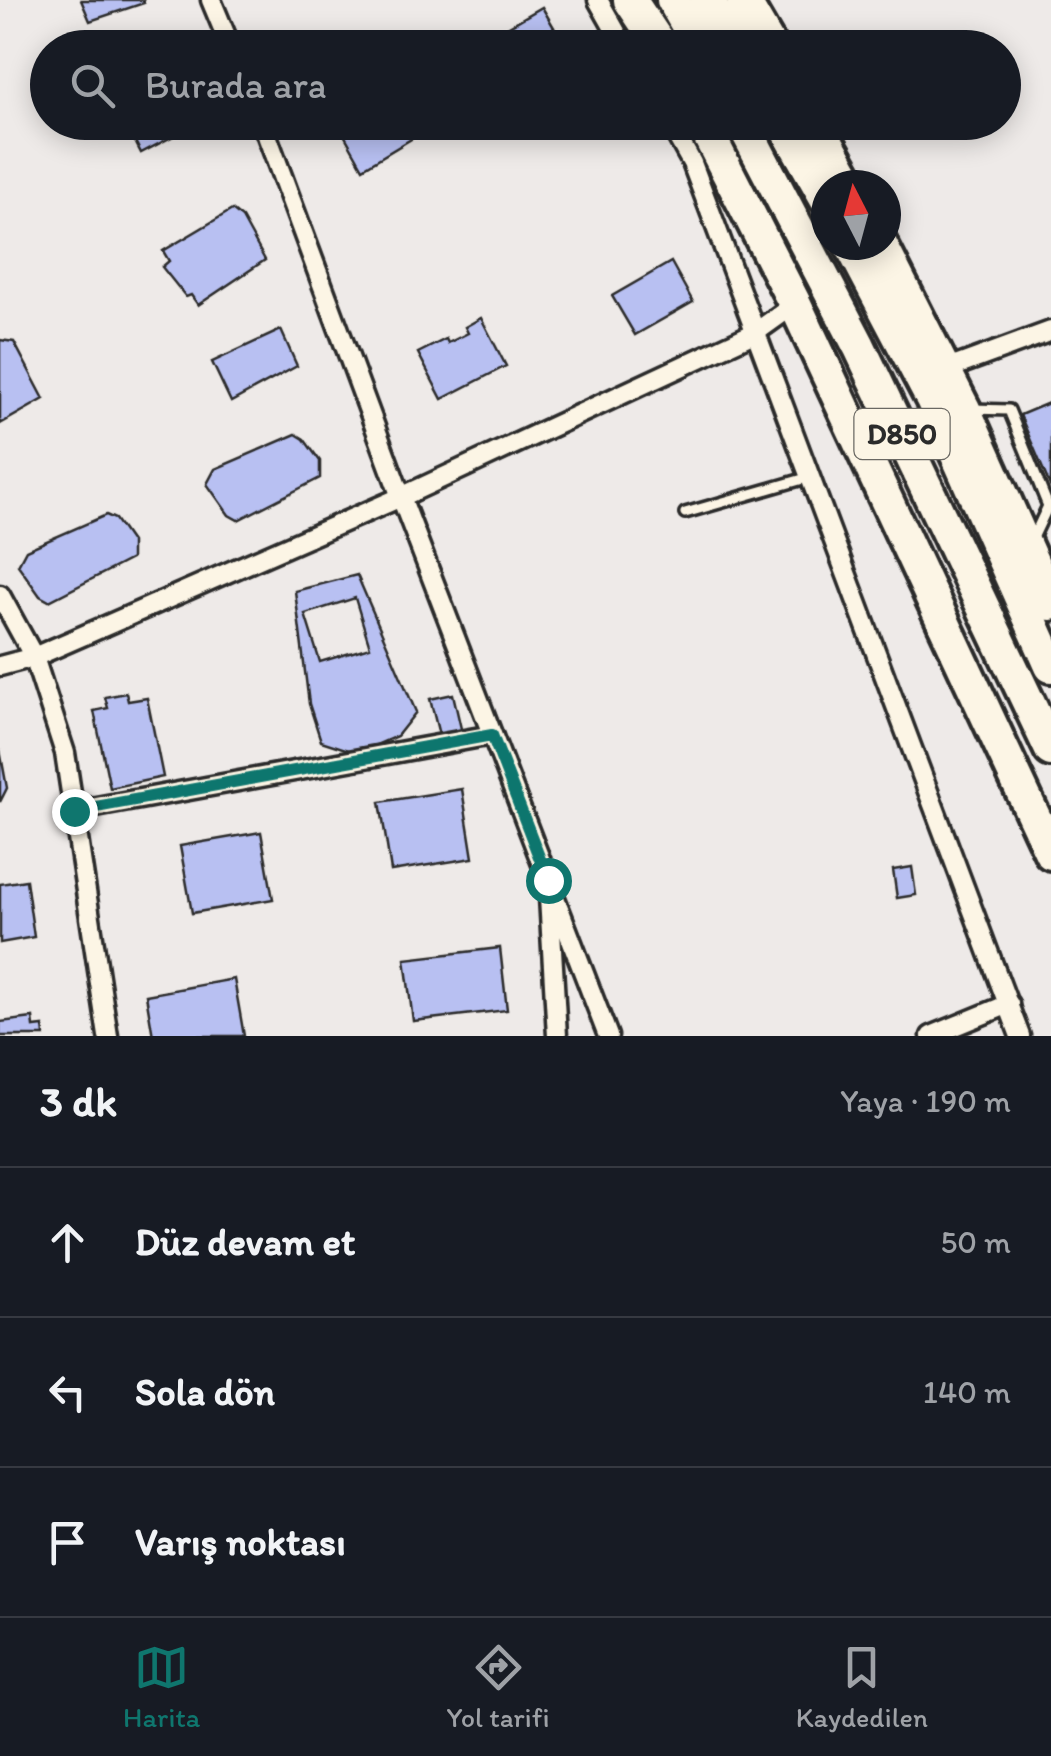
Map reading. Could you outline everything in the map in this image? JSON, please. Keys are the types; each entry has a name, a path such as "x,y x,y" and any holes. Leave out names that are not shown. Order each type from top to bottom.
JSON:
{"highway":[{"path":"630,0 650,30"},
{"path":"674,0 690,30"},
{"path":"707,0 725,30"},
{"path":"743,0 760,30"},
{"path":"711,140 795,304 1051,854"},
{"name":"D850","path":"752,140 868,363 1051,750"},
{"path":"793,140 811,171"},
{"path":"826,140 843,170"},
{"name":"D850","path":"859,260 932,398 1051,666"},
{"path":"889,260 1039,550 1051,604"}],"street":[{"path":"211,0 223,30"},
{"path":"598,0 616,30"},
{"path":"269,140 608,1036"},
{"path":"679,140 692,163 1020,1036"},
{"path":"0,666 34,657 401,497 756,332 795,304"},
{"path":"944,370 1051,331"},
{"path":"0,596 34,657 65,753 108,1036"},
{"path":"74,811 492,735"},
{"path":"548,880 557,1036"},
{"path":"930,1036 1009,1004"}],"lane":[{"path":"685,513 810,477"}],"building":[{"path":"81,0 143,0 144,3 90,21"},
{"path":"542,7 555,30 502,30"},
{"path":"134,140 166,140 141,153"},
{"path":"347,140 409,140 363,168"},
{"path":"232,210 242,218 265,260 198,305 191,295 186,297 162,267 169,261 163,251"},
{"path":"671,262 693,302 635,335 612,296"},
{"path":"481,318 506,366 442,399 418,353 468,333 465,327"},
{"path":"281,330 297,366 231,402 212,362"},
{"path":"0,340 14,342 44,399 0,424"},
{"path":"1051,402 1051,488 1020,415"},
{"path":"296,434 320,461 320,478 238,520 229,515 207,484 215,469"},
{"path":"106,515 115,519 131,542 131,559 49,601 40,596 18,565 26,550"},
{"path":"357,575 416,712 397,736 358,753 321,741 309,704 295,591","holes":["355,598 370,647 320,662 305,614"]},
{"path":"126,693 128,701 147,698 163,777 110,788 94,711 108,708 105,697"},
{"path":"453,694 462,733 440,739 430,699"},
{"path":"0,750 7,788 0,802"},
{"path":"462,789 473,858 391,871 380,802"},
{"path":"261,832 273,899 192,913 180,846"},
{"path":"912,867 916,895 897,898 893,870"},
{"path":"26,880 34,937 0,943 0,884"},
{"path":"500,948 507,1010 413,1021 405,959"},
{"path":"234,979 244,1036 153,1036 146,995"},
{"path":"33,1018 34,1027 43,1026 44,1036 0,1036 0,1022"}],"route":[{"path":"74,811 492,735 548,880"}]}
